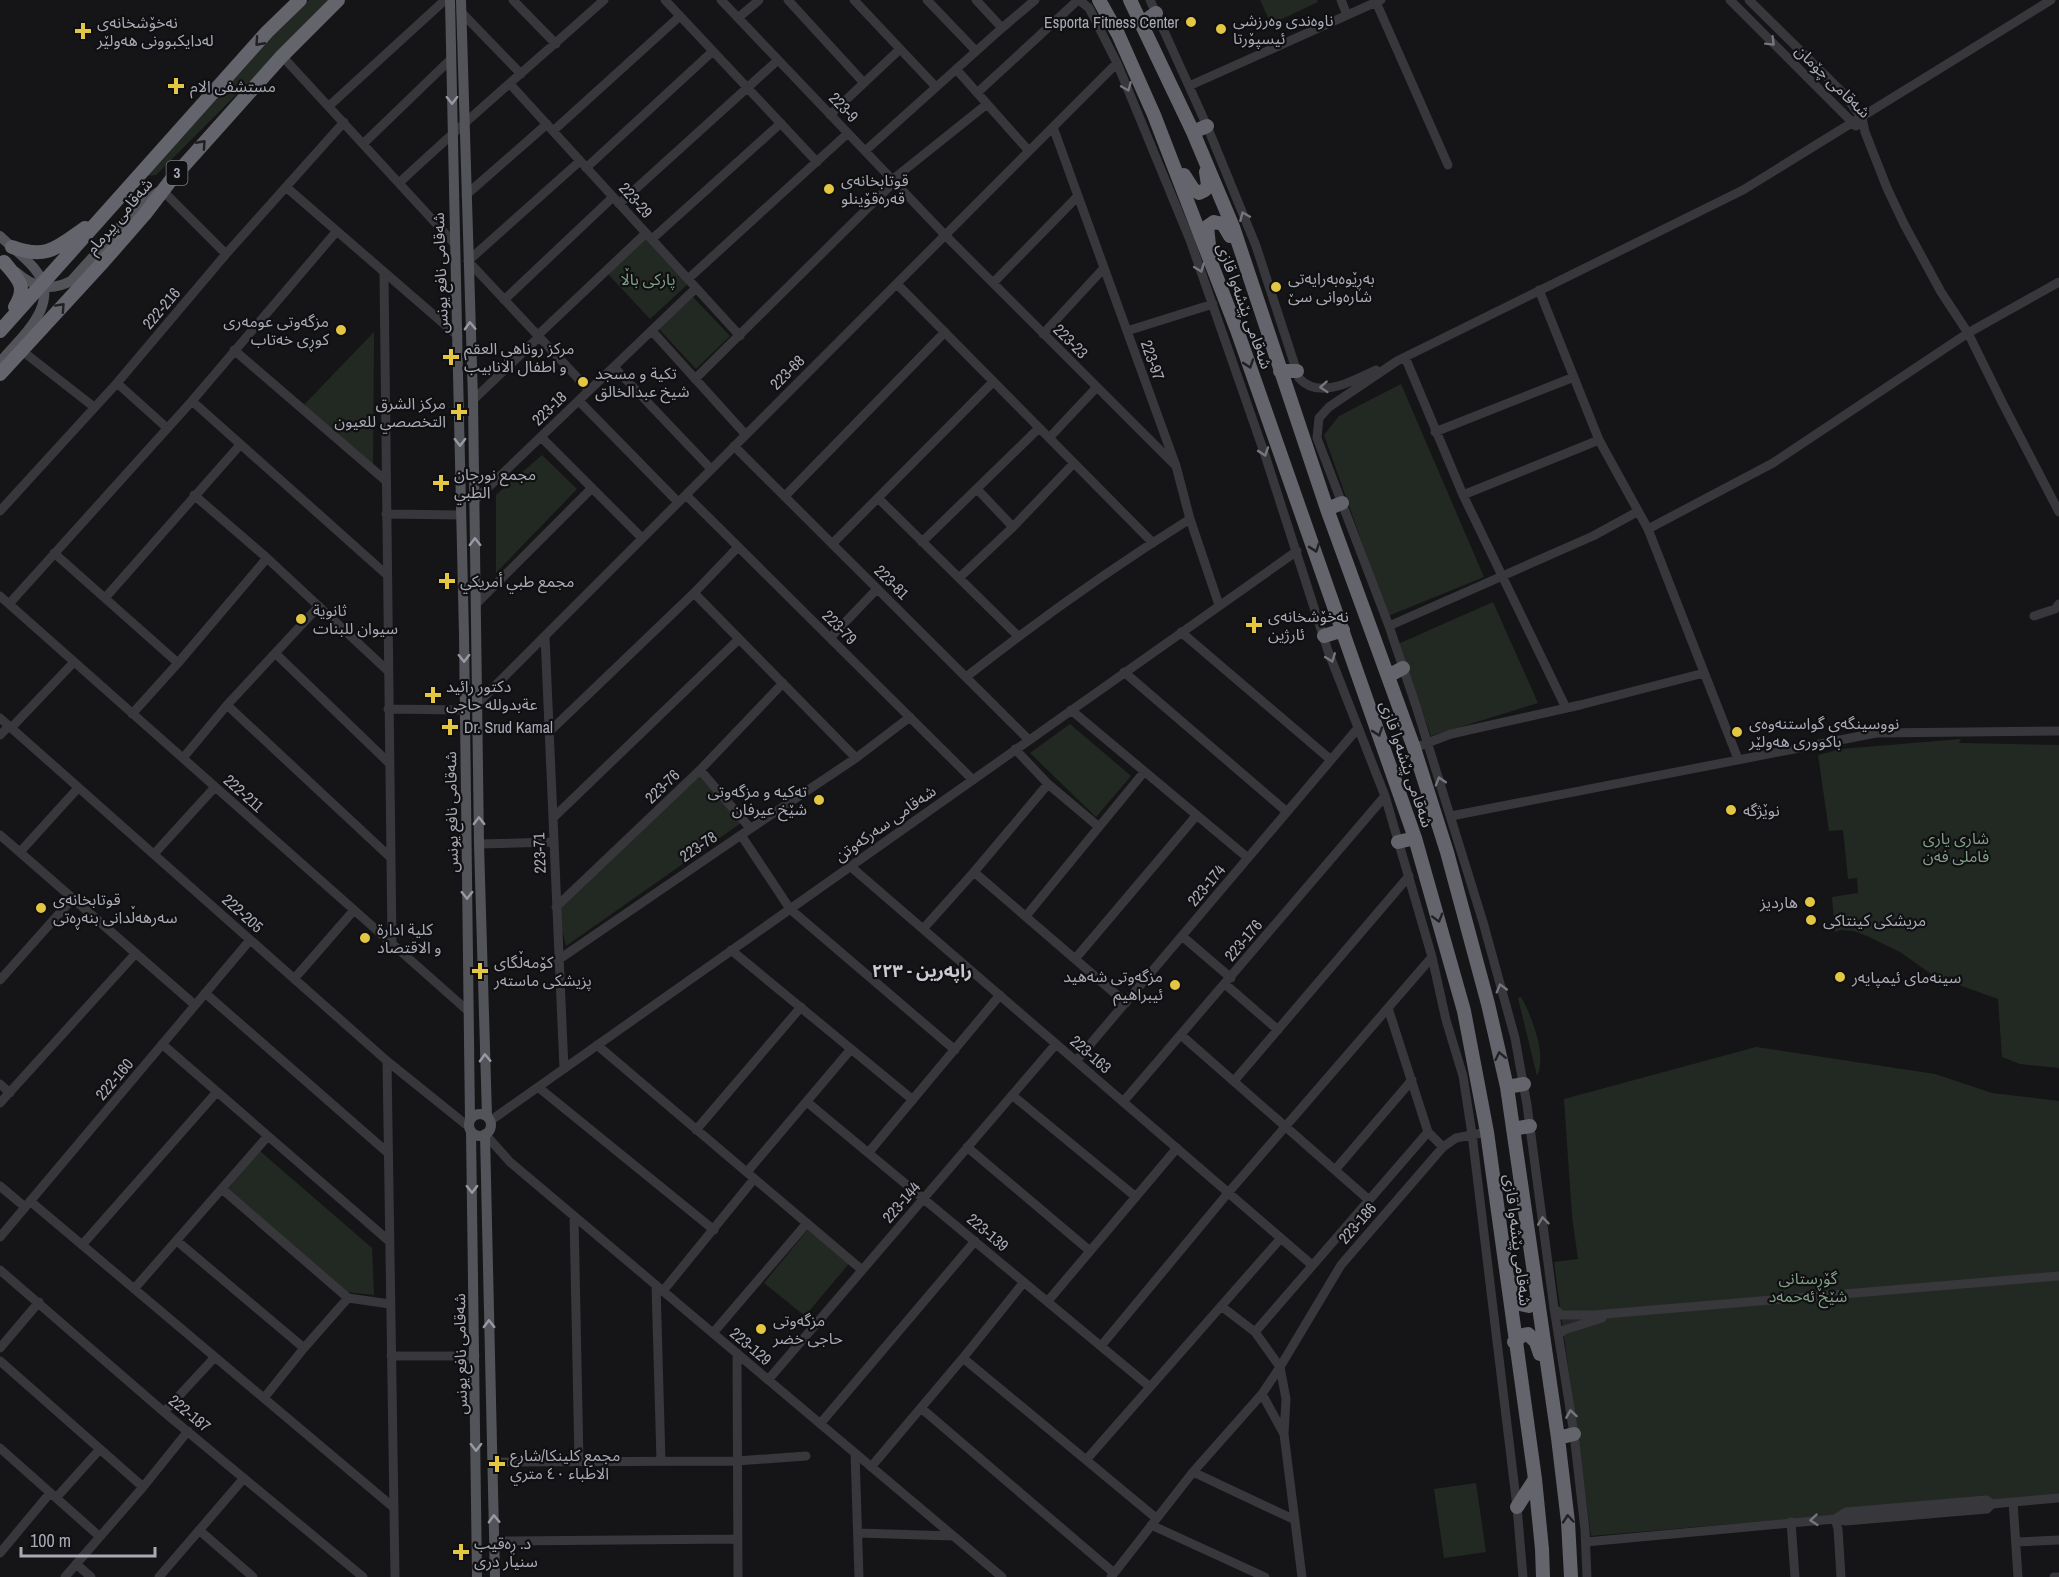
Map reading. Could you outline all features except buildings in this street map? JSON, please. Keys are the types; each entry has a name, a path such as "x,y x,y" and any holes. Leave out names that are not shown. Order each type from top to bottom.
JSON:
{"highway":[{"name":"شەقامی پیرمام","path":"1,331 267,32 300,0"},
{"name":"شەقامی پیرمام","path":"0,374 110,254 145,214 162,190 282,56 338,0"},
{"name":"شەقامی پێشەوا قازی","path":"1099,0 1118,34 1165,142 1271,426 1415,838 1464,1011 1487,1132 1514,1342 1535,1479 1543,1577"},
{"name":"شەقامی پێشەوا قازی","path":"1130,0 1142,22 1233,227 1327,508 1414,748 1454,850 1507,1087 1558,1438 1568,1522 1571,1577"},
{"path":"1142,22 1156,13"},
{"path":"1165,142 1191,187 1199,193 1206,188 1208,182 1195,139 1208,126"},
{"path":"12,247 31,253 48,252 104,214"},
{"path":"1217,278 1207,233 1209,225 1216,222 1226,227 1252,281"},
{"path":"1,331 20,300 22,291 19,281 2,260"},
{"path":"1280,371 1296,371"},
{"path":"1257,430 1271,426"},
{"path":"1327,508 1342,502"},
{"path":"1324,636 1343,630"},
{"path":"1388,676 1403,668"},
{"path":"1398,843 1415,838"},
{"path":"1507,1087 1524,1084"},
{"path":"1513,1129 1530,1126"},
{"path":"1502,1249 1520,1304 1529,1306 1537,1299"},
{"path":"1514,1342 1523,1335 1532,1336 1550,1382"},
{"path":"1558,1438 1574,1434"},
{"path":"1517,1507 1535,1479"}],"main road":[{"name":"شەقامی نافع یونس","path":"450,0 453,242 458,336 464,636 477,1577"},
{"name":"شەقامی نافع یونس","path":"461,0 475,500 479,844 488,1118 491,1127 485,1134 495,1577"},
{"path":"2,260 27,281 42,286 60,286 71,281 140,206 162,190"},
{"path":"0,237 33,267 42,286 44,302 39,316 0,362"},
{"path":"454,262 468,261"},
{"path":"464,636 476,636"},
{"path":"485,1134 478,1136 470,1126 477,1114 488,1118"}],"street":[{"path":"329,106 445,0"},
{"path":"513,0 556,44"},
{"path":"586,0 595,9"},
{"path":"399,183 464,122 604,0"},
{"path":"665,0 817,162"},
{"name":"223-9","path":"721,0 945,236"},
{"path":"738,18 759,0"},
{"path":"788,0 864,83"},
{"path":"854,0 936,87"},
{"path":"927,0 976,51"},
{"path":"976,0 1002,28"},
{"path":"865,151 1035,0"},
{"path":"977,93 1079,0 1089,8 1117,63 1169,186 1213,304 1324,636 1385,796 1432,957 1446,1020 1463,1076 1517,1507 1522,1577"},
{"path":"1150,0 1208,126 1267,275 1296,371 1299,378 1313,388 1327,388 1351,381 1401,359 1743,190 2051,0"},
{"path":"1341,0 1347,15"},
{"name":"شەقامی چۆمان","path":"1730,0 1851,123 1865,132"},
{"name":"شەقامی چۆمان","path":"1749,0 1844,94 1862,118 1865,132"},
{"path":"1190,86 1378,1 1448,165"},
{"path":"461,12 521,74"},
{"path":"466,195 680,16"},
{"path":"830,115 900,49"},
{"path":"589,390 468,261 713,51"},
{"path":"282,56 453,242"},
{"path":"363,144 451,59"},
{"path":"504,300 778,60"},
{"name":"223-68","path":"478,703 1117,63"},
{"path":"956,69 1029,151"},
{"name":"223-29","path":"510,84 740,336"},
{"path":"1834,105 1844,94"},
{"path":"695,379 893,181 987,104"},
{"name":"222-216","path":"0,511 117,383 226,254 344,122"},
{"path":"472,400 538,336 649,236 781,123"},
{"name":"223-97","path":"1053,127 1176,466 1190,519 1219,605"},
{"path":"1865,132 1904,224 1941,292 1968,333 2002,404 2059,512"},
{"path":"688,279 848,133"},
{"path":"286,187 458,336"},
{"path":"162,190 226,254"},
{"path":"993,283 1078,196"},
{"path":"9,604 192,401 336,232"},
{"name":"223-23","path":"945,236 1176,466"},
{"path":"1043,334 1104,268"},
{"path":"384,274 392,944"},
{"path":"1647,529 1780,458 1968,333 2059,282"},
{"path":"897,284 1153,543"},
{"name":"223-18","path":"475,500 696,288"},
{"path":"1539,290 1599,440 1647,529 1738,759"},
{"path":"1127,331 1213,304"},
{"path":"652,331 746,435"},
{"path":"785,496 945,332"},
{"path":"21,350 94,407"},
{"path":"234,350 385,480"},
{"path":"1401,359 1463,495 1566,708"},
{"path":"1401,359 1329,407 1319,418 1317,438 1389,626 1428,742 1451,816 1454,850 1504,996 1515,1038 1524,1084 1554,1308 1574,1434 1586,1542 1587,1577"},
{"path":"614,367 711,469"},
{"path":"1435,432 1574,377"},
{"path":"832,544 993,381"},
{"path":"117,383 167,428"},
{"path":"1049,438 1096,388"},
{"path":"579,400 682,499"},
{"path":"192,401 387,575"},
{"path":"922,542 1039,428"},
{"path":"541,437 642,538"},
{"path":"1463,495 1599,440"},
{"path":"105,598 240,445"},
{"name":"223-81","path":"735,446 1029,740"},
{"path":"959,578 1013,527 1074,463"},
{"path":"476,604 592,488"},
{"path":"977,489 1013,527"},
{"path":"194,495 267,558 388,671"},
{"path":"878,498 1018,636"},
{"name":"223-79","path":"682,499 738,547 973,780"},
{"path":"1389,626 1593,536 1637,512"},
{"path":"386,514 461,515"},
{"path":"966,677 1018,636 1190,519"},
{"path":"550,731 694,593 738,547"},
{"name":"شەقامی سەرکەوتن","path":"488,1118 564,1069 1297,550"},
{"path":"54,554 178,663"},
{"path":"132,714 267,558"},
{"path":"830,638 878,589"},
{"path":"694,593 856,758"},
{"name":"222-211","path":"0,596 468,1011"},
{"path":"2034,616 2055,609 2059,604"},
{"path":"183,758 227,705 319,606"},
{"path":"1181,632 1331,760"},
{"name":"223-71","path":"545,636 564,1069"},
{"path":"553,818 740,639"},
{"path":"275,653 389,763"},
{"path":"0,735 74,662"},
{"path":"1124,672 1287,812"},
{"path":"1414,748 1451,734 1704,673"},
{"name":"223-76","path":"556,907 700,770 783,682"},
{"path":"227,705 390,857"},
{"path":"388,709 465,710"},
{"path":"1071,710 1248,858"},
{"name":"223-78","path":"558,960 856,758 910,717"},
{"name":"222-205","path":"0,718 387,1061 470,1126"},
{"name":"223-174","path":"1076,1061 1358,728"},
{"path":"1451,816 1876,733 2059,731"},
{"path":"1015,749 1048,784 1099,827"},
{"path":"700,770 750,828"},
{"path":"1026,916 1144,772"},
{"path":"923,929 1048,784"},
{"path":"154,854 215,787"},
{"path":"20,852 78,788"},
{"name":"223-176","path":"1123,1102 1385,796"},
{"path":"1075,959 1196,816"},
{"path":"0,835 195,1005"},
{"path":"741,835 790,909 955,1050"},
{"path":"479,844 554,842"},
{"name":"223-163","path":"850,866 1312,1265"},
{"path":"974,872 1126,1004"},
{"path":"1234,1082 1409,876"},
{"path":"2,976 73,898"},
{"path":"294,979 354,910"},
{"path":"1182,936 1278,1030"},
{"name":"222-160","path":"0,1237 250,940"},
{"path":"731,950 913,1100"},
{"path":"0,1103 136,953"},
{"path":"1101,1346 1285,1126 1432,957"},
{"path":"205,993 388,1153"},
{"path":"869,1152 1000,995"},
{"path":"696,1130 801,1007"},
{"path":"1388,1008 1428,1132 1443,1147"},
{"path":"1181,1035 1369,1200"},
{"path":"162,1044 388,1241"},
{"name":"223-144","path":"768,1380 1056,1044"},
{"path":"597,1045 862,1270"},
{"path":"661,1461 659,1288 714,1230 750,1175 851,1049"},
{"path":"387,1061 395,1577"},
{"path":"1335,1170 1412,1080"},
{"path":"0,1084 10,1093"},
{"path":"538,1087 714,1230"},
{"path":"82,1245 216,1093"},
{"path":"1012,1095 1136,1197"},
{"name":"223-139","path":"807,1102 1150,1387"},
{"path":"1256,1332 1428,1132"},
{"name":"223-186","path":"1113,1575 1192,1472 1262,1394 1341,1265 1443,1147 1456,1138 1487,1132"},
{"name":"223-129","path":"485,1134 510,1162 573,1216 1002,1577"},
{"path":"134,1289 267,1137"},
{"path":"968,1147 1090,1251"},
{"path":"1048,1301 1177,1148"},
{"path":"0,1186 82,1245 393,1507"},
{"path":"222,1189 348,1298 390,1304"},
{"path":"573,1216 579,1461"},
{"path":"713,1333 807,1223"},
{"path":"1086,1460 1281,1238"},
{"path":"177,1241 304,1348"},
{"path":"820,1424 975,1241"},
{"name":"222-187","path":"0,1270 164,1412 363,1577"},
{"path":"1554,1308 1561,1315 1634,1312 2059,1276"},
{"path":"871,1467 1024,1282"},
{"path":"264,1398 348,1298"},
{"path":"0,1348 39,1302"},
{"path":"1221,1306 1256,1332 1280,1367 1286,1399 1284,1434 1302,1577"},
{"path":"1558,1335 1564,1329 1588,1321 1634,1312"},
{"path":"736,1353 738,1577"},
{"path":"391,1356 475,1356"},
{"path":"164,1412 215,1357"},
{"path":"963,1358 1086,1460 1154,1522 1265,1577"},
{"path":"0,1361 143,1487"},
{"path":"1262,1394 1284,1434"},
{"path":"921,1408 1113,1575"},
{"path":"65,1577 188,1431"},
{"path":"0,1448 99,1536"},
{"path":"0,1553 53,1495 100,1449"},
{"path":"855,1453 859,1577"},
{"path":"492,1462 736,1461 806,1456"},
{"path":"1192,1472 1295,1520"},
{"path":"159,1577 244,1478"},
{"path":"1586,1542 1835,1519 1846,1512 1986,1500 1992,1504 2059,1498"},
{"path":"2013,1502 2018,1577"},
{"path":"1835,1519 1838,1529 1841,1577"},
{"path":"1791,1522 1795,1577"},
{"path":"199,1530 250,1576"},
{"path":"858,1533 953,1536"},
{"path":"0,1536 8,1544"},
{"path":"495,1541 738,1539"},
{"path":"2016,1542 2059,1540"},
{"path":"76,1564 91,1577"},
{"path":"345,1577 353,1569"},
{"path":"2054,1577 2059,1577"}],"green space":[{"path":"309,0 331,0 156,175 146,176 265,44"},
{"path":"1260,0 1317,0 1318,2 1271,24"},
{"name":"پارکی باڵا","path":"645,237 689,283 650,319 608,274"},
{"path":"693,297 730,336 696,369 659,329"},
{"path":"374,332 373,471 300,409"},
{"path":"1401,384 1484,577 1388,616 1324,435 1339,416"},
{"path":"542,455 577,489 496,573 496,495"},
{"path":"1493,602 1538,703 1431,736 1398,644"},
{"path":"1070,724 1131,776 1096,817 1030,753"},
{"name":"شاری یاری فاملی فەن","path":"1961,739 1959,743 2059,745 2059,1068 2020,1064 2002,1057 1998,999 1934,976 1900,952 1867,936 1854,931 1835,932 1832,897 1858,893 1857,878 1848,879 1843,830 1829,831 1818,755 1841,749"},
{"path":"698,775 741,823 566,946 557,909"},
{"path":"1521,997 1537,1036 1540,1068 1537,1076 1518,998"},
{"name":"گۆڕستانی شێخ ئەحمەد","path":"1756,1047 1935,1074 1992,1093 2059,1101 2059,1496 1591,1536 1554,1262 1578,1259 1572,1216 1564,1099"},
{"path":"260,1151 372,1248 374,1295 346,1292 227,1190"},
{"path":"810,1227 852,1260 805,1316 764,1283"},
{"path":"1476,1483 1486,1552 1444,1558 1434,1489"}],"place":[{"name":"Esporta Fitness Center","path":"1191,22"},
{"name":"ناوەندی وەرزشی ئیسپۆرتا","path":"1221,29"},
{"name":"نەخۆشخانەی لەدایکبوونی هەولێر","path":"83,31"},
{"name":"مستشفى الام","path":"176,86"},
{"name":"قوتابخانەی قەرەقۆینلو","path":"829,189"},
{"name":"بەڕێوەبەرایەتی شارەوانی سێ","path":"1276,287"},
{"name":"مزگەوتی عومەری کوڕی خەتاب","path":"341,330"},
{"name":"مركز روناهي العقم و اطفال الانابيب","path":"451,357"},
{"name":"تكية و مسجد شيخ عبدالخالق","path":"583,382"},
{"name":"مركز الشرق التخصصي للعيون","path":"459,412"},
{"name":"مجمع نورجان الطبي","path":"441,483"},
{"name":"مجمع طبي أمریکي","path":"447,581"},
{"name":"ثانوية سيوان للبنات","path":"301,619"},
{"name":"نەخۆشخانەی ئارژین","path":"1254,625"},
{"name":"دكتور رائيد عةبدولله حاجى","path":"433,695"},
{"name":"Dr. Srud Kamal","path":"450,727"},
{"name":"نووسینگەی گواستنەوەی باکووری هەولێر","path":"1737,732"},
{"name":"تەکیە و مزگەوتی شێخ عیرفان","path":"819,800"},
{"name":"نوێژگە","path":"1731,810"},
{"name":"هاردیز","path":"1810,902"},
{"name":"قوتابخانەی سەرهەڵدانی بنەڕەتی","path":"41,908"},
{"name":"مریشکی کینتاکی","path":"1811,920"},
{"name":"كلية ادارة و الاقتصاد","path":"365,938"},
{"name":"کۆمەڵگای پزیشکی ماستەر","path":"480,971"},
{"name":"سینەمای ئیمپایەر","path":"1840,977"},
{"name":"مزگەوتی شەهید ئیبراهیم","path":"1175,985"},
{"name":"مزگه‌وتی حاجی خضر","path":"761,1329"},
{"name":"مجمع كلينكا/شارع الاطباء ٤٠ متري","path":"497,1464"},
{"name":"د. ڕەقیب سنیار دری","path":"461,1552"}],"district":[{"name":"راپەرین - ٢٢٣","path":"922,971"}]}
